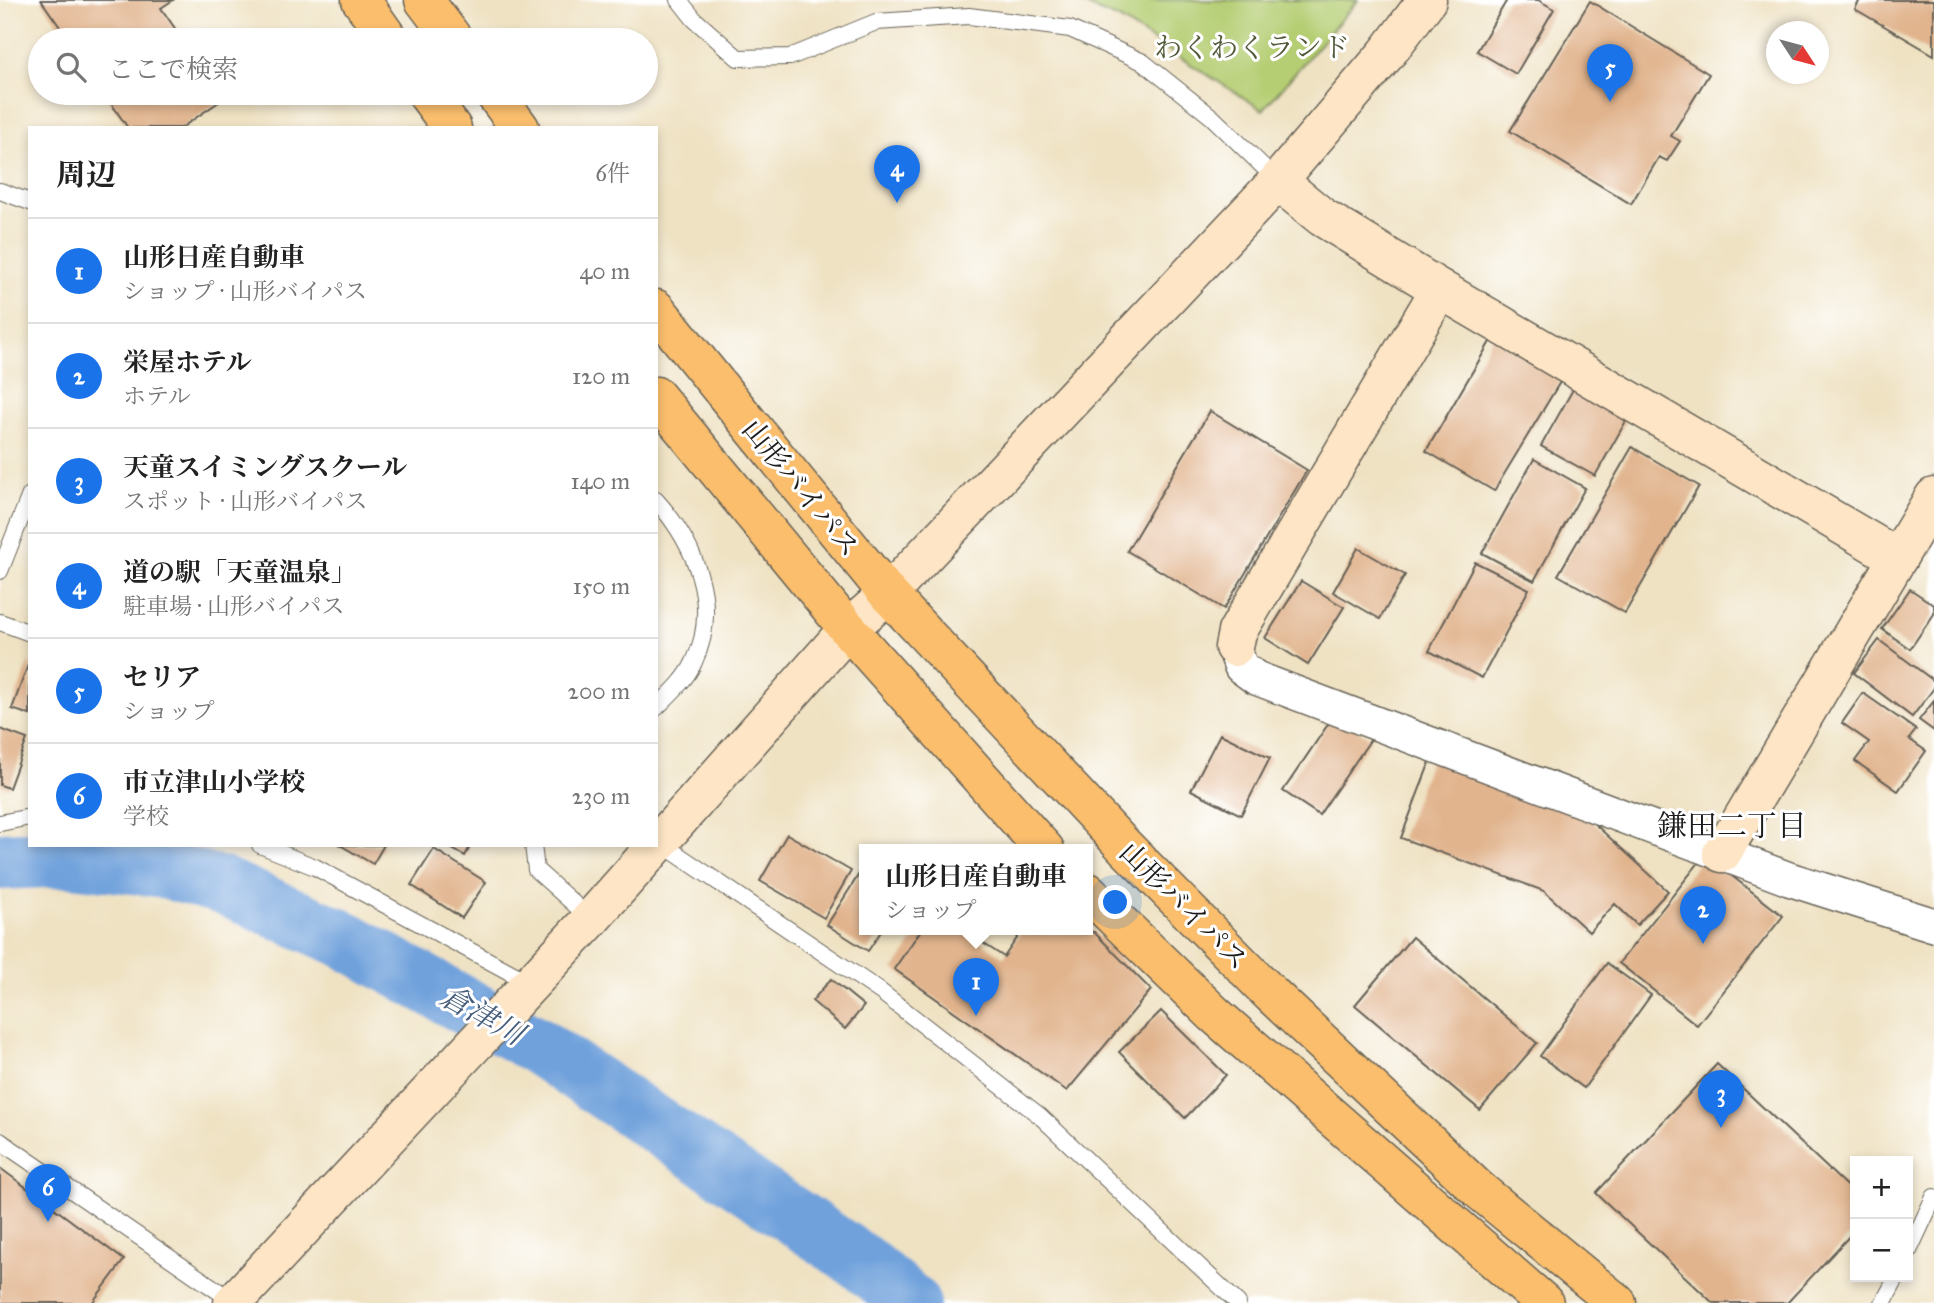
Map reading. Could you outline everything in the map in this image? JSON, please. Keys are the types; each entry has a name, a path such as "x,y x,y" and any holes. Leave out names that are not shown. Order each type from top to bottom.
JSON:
{"highway":[{"path":"361,0 381,28"},
{"path":"424,0 445,28"},
{"path":"435,105 451,126"},
{"path":"503,105 519,126"},
{"name":"山形バイパス","path":"658,311 888,594 1124,846 1271,994 1479,1190 1617,1303"},
{"name":"山形バイパス","path":"658,398 848,629 1040,844"},
{"name":"山形バイパス","path":"1093,897 1214,1014 1544,1303"}],"street":[{"path":"659,842 848,629 888,594 1278,181 1387,53 1427,0"},
{"path":"1278,181 1322,217 1440,289 1898,558"},
{"path":"1440,289 1237,632 1234,647 1241,667 1256,678 1722,853 1934,925"},
{"path":"1722,853 1934,497"},
{"path":"234,1303 655,847"}],"lane":[{"path":"679,0 694,19 738,58 790,57 876,22 969,16 1070,29 1143,62 1212,117 1278,181"},
{"path":"0,191 28,201"},
{"path":"0,571 28,500"},
{"path":"658,503 690,546 698,568 705,632 693,664 658,706"},
{"path":"0,622 28,632"},
{"path":"0,823 28,817"},
{"path":"659,842 881,992 1040,1116 1238,1303"},
{"path":"265,847 315,867 525,989"},
{"path":"533,847 536,870 591,919"},
{"path":"0,1141 234,1303"},
{"path":"1913,1242 1934,1197"},
{"path":"1883,1303 1894,1282"}],"green space":[{"name":"わくわくランド","path":"1073,0 1358,0 1263,110 1119,19"}],"building":[{"path":"41,0 173,0 161,8 175,28 61,28"},
{"path":"1507,0 1538,0 1554,9 1516,74 1477,51"},
{"path":"1860,0 1934,0 1934,55 1855,9"},
{"path":"1590,1 1709,74 1671,136 1680,141 1667,161 1659,157 1631,204 1510,131"},
{"path":"112,105 214,105 184,126 127,126"},
{"path":"1494,335 1563,377 1494,491 1426,451"},
{"path":"1576,384 1630,414 1595,476 1541,446"},
{"path":"1210,411 1307,470 1224,609 1127,551"},
{"path":"1632,447 1699,486 1625,613 1558,575"},
{"path":"1534,459 1585,488 1534,581 1482,553"},
{"path":"1358,548 1405,575 1380,619 1333,592"},
{"path":"1475,562 1529,589 1482,678 1429,651"},
{"path":"1301,581 1344,607 1308,665 1265,638"},
{"path":"1910,589 1934,605 1934,614 1910,649 1882,629"},
{"path":"1879,640 1934,681 1934,688 1912,717 1854,673"},
{"path":"28,665 28,714 12,709"},
{"path":"1863,693 1916,730 1909,739 1926,751 1898,791 1855,761 1869,742 1842,723"},
{"path":"1934,701 1934,731 1919,720"},
{"path":"1335,714 1371,739 1319,815 1283,791"},
{"path":"0,729 27,739 9,788 0,785"},
{"path":"1220,734 1270,758 1241,815 1191,790"},
{"path":"1431,759 1586,816 1668,891 1637,925 1615,904 1589,932 1544,891 1401,838"},
{"path":"787,834 851,871 824,918 760,881"},
{"path":"343,847 383,847 373,864"},
{"path":"449,847 470,847 465,856"},
{"path":"434,849 486,882 462,918 411,885"},
{"path":"1705,855 1783,916 1697,1025 1619,963"},
{"path":"859,874 859,935 879,935 868,951 827,925"},
{"path":"1094,932 1151,990 1067,1091 894,969 918,935 971,935 1004,957 1019,935 1093,935"},
{"path":"1412,937 1537,1043 1480,1110 1355,1005"},
{"path":"1607,963 1651,995 1584,1088 1540,1056"},
{"path":"831,979 864,1006 845,1029 812,1001"},
{"path":"1161,1011 1226,1075 1185,1118 1119,1052"},
{"path":"1717,1064 1850,1189 1850,1235 1787,1303 1713,1303 1596,1193"},
{"path":"0,1168 124,1260 92,1303 0,1303"}],"waterway":[{"name":"倉津川","path":"0,861 70,858 158,868 223,886 344,939 536,1045 861,1262 911,1303"}],"place":[{"name":"セリア","path":"1610,102"},
{"name":"道の駅「天童温泉」","path":"897,203"},
{"name":"栄屋ホテル","path":"1703,944"},
{"name":"山形日産自動車","path":"976,1016"},
{"name":"天童スイミングスクール","path":"1721,1128"},
{"name":"市立津山小学校","path":"48,1222"}],"district":[{"name":"鎌田二丁目","path":"1732,826"}]}
